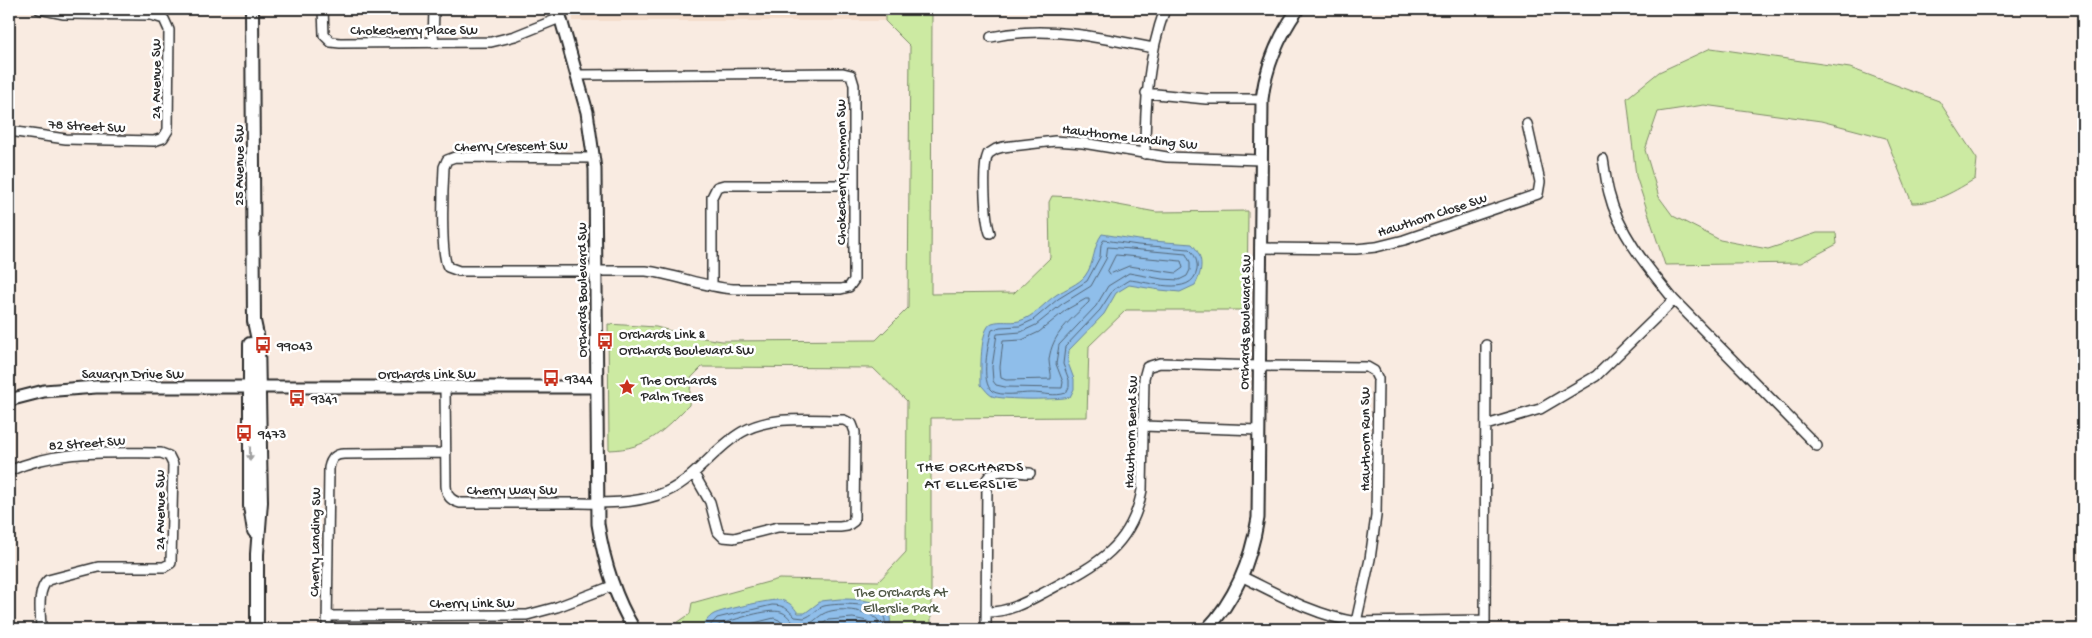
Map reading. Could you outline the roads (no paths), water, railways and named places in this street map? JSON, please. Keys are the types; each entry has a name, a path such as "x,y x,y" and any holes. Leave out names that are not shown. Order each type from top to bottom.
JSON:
{"main road":[{"name":"25 Avenue SW","path":"252,9 254,321 250,340 254,388 250,506 257,554 257,629"}],"street":[{"name":"24 Avenue SW","path":"39,9 64,14 151,15 164,19 168,30 169,125 167,134 163,138"},
{"name":"Chokecherry Place SW","path":"323,9 324,35 331,42 479,43 499,41 559,13"},
{"path":"434,9 434,43"},
{"path":"1145,154 1146,93 1153,48 1165,9"},
{"name":"Orchards Boulevard SW","path":"1207,629 1227,605 1243,577 1252,551 1258,518 1262,99 1272,54 1298,9"},
{"name":"Orchards Boulevard SW","path":"559,13 587,112 594,158 597,503 602,550 612,586 634,629"},
{"path":"991,36 1008,33 1062,34 1111,39 1153,48"},
{"name":"Chokecherry Common SW","path":"577,75 848,74 853,78 854,85 854,276 848,287 841,289 733,289 654,272 596,271"},
{"path":"1146,93 1206,99 1262,99"},
{"name":"Hawthorn Close SW","path":"1260,248 1356,249 1376,247 1404,240 1538,194 1540,182 1527,124"},
{"name":"78 Street SW","path":"9,131 82,140 154,141 163,138"},
{"name":"Hawthorne Landing SW","path":"990,233 986,216 985,165 986,158 991,151 1024,144 1068,141 1145,154 1191,159 1261,160"},
{"name":"Cherry Crescent SW","path":"594,158 450,158 444,167 444,258 448,267 459,271 596,271"},
{"path":"1603,158 1609,194 1626,233 1644,262 1674,300 1817,446"},
{"path":"712,286 712,198 717,187 724,185 854,185"},
{"path":"1486,425 1540,409 1596,376 1674,300"},
{"path":"1243,577 1308,610 1356,622 1485,625 1486,345"},
{"name":"Hawthorn Bend SW","path":"986,612 1000,612 1020,605 1075,576 1099,562 1120,541 1135,517 1139,506 1143,476 1144,378 1147,366 1160,363 1259,366"},
{"name":"Hawthorn Run SW","path":"1259,366 1367,367 1376,374 1378,379 1376,516 1370,559 1356,622"},
{"name":"Savaryn Drive SW","path":"9,400 44,391 80,387 254,388"},
{"name":"Orchards Link SW","path":"254,388 596,387"},
{"name":"Cherry Way SW","path":"445,388 446,486 450,498 460,503 597,503 631,501 657,496 674,488 694,474 747,425 790,420 844,420 852,424 855,432 854,521 846,526 778,527 734,538 724,537 718,532 710,502 694,474"},
{"path":"1143,426 1258,430"},
{"name":"82 Street SW","path":"9,471 45,458 74,453 161,453 169,456"},
{"name":"Cherry Landing SW","path":"327,629 329,468 333,457 344,454 446,454"},
{"name":"24 Avenue SW","path":"41,629 41,593 48,580 98,567 164,567 170,565 173,556 173,464 169,456"},
{"path":"986,629 988,479 990,474 996,471 1030,473"},
{"name":"Cherry Link SW","path":"327,616 527,614 552,608 612,586"}],"water":[{"path":"1102,234 1139,240 1192,244 1199,254 1201,264 1200,274 1195,285 1180,292 1129,285 1116,293 1104,314 1069,350 1068,363 1074,379 1074,389 1070,397 1018,399 992,396 981,385 983,342 988,327 995,322 1016,322 1024,319 1056,295 1079,282 1088,271"},
{"path":"840,599 876,603 887,611 890,617 889,629 701,629 714,614 747,605 780,600 791,605 798,613 805,613 821,601"}],"place":[{"name":"Orchards Link & Orchards Boulevard SW","path":"605,341"},
{"name":"99043","path":"263,345"},
{"name":"9344","path":"551,378"},
{"name":"The Orchards Palm Trees","path":"627,387"},
{"name":"9341","path":"297,398"},
{"name":"9473","path":"244,433"}],"district":[{"name":"THE ORCHARDS AT ELLERSLIE","path":"971,474"}],"park label":[{"name":"The Orchards At Ellerslie Park","path":"901,600"}]}
